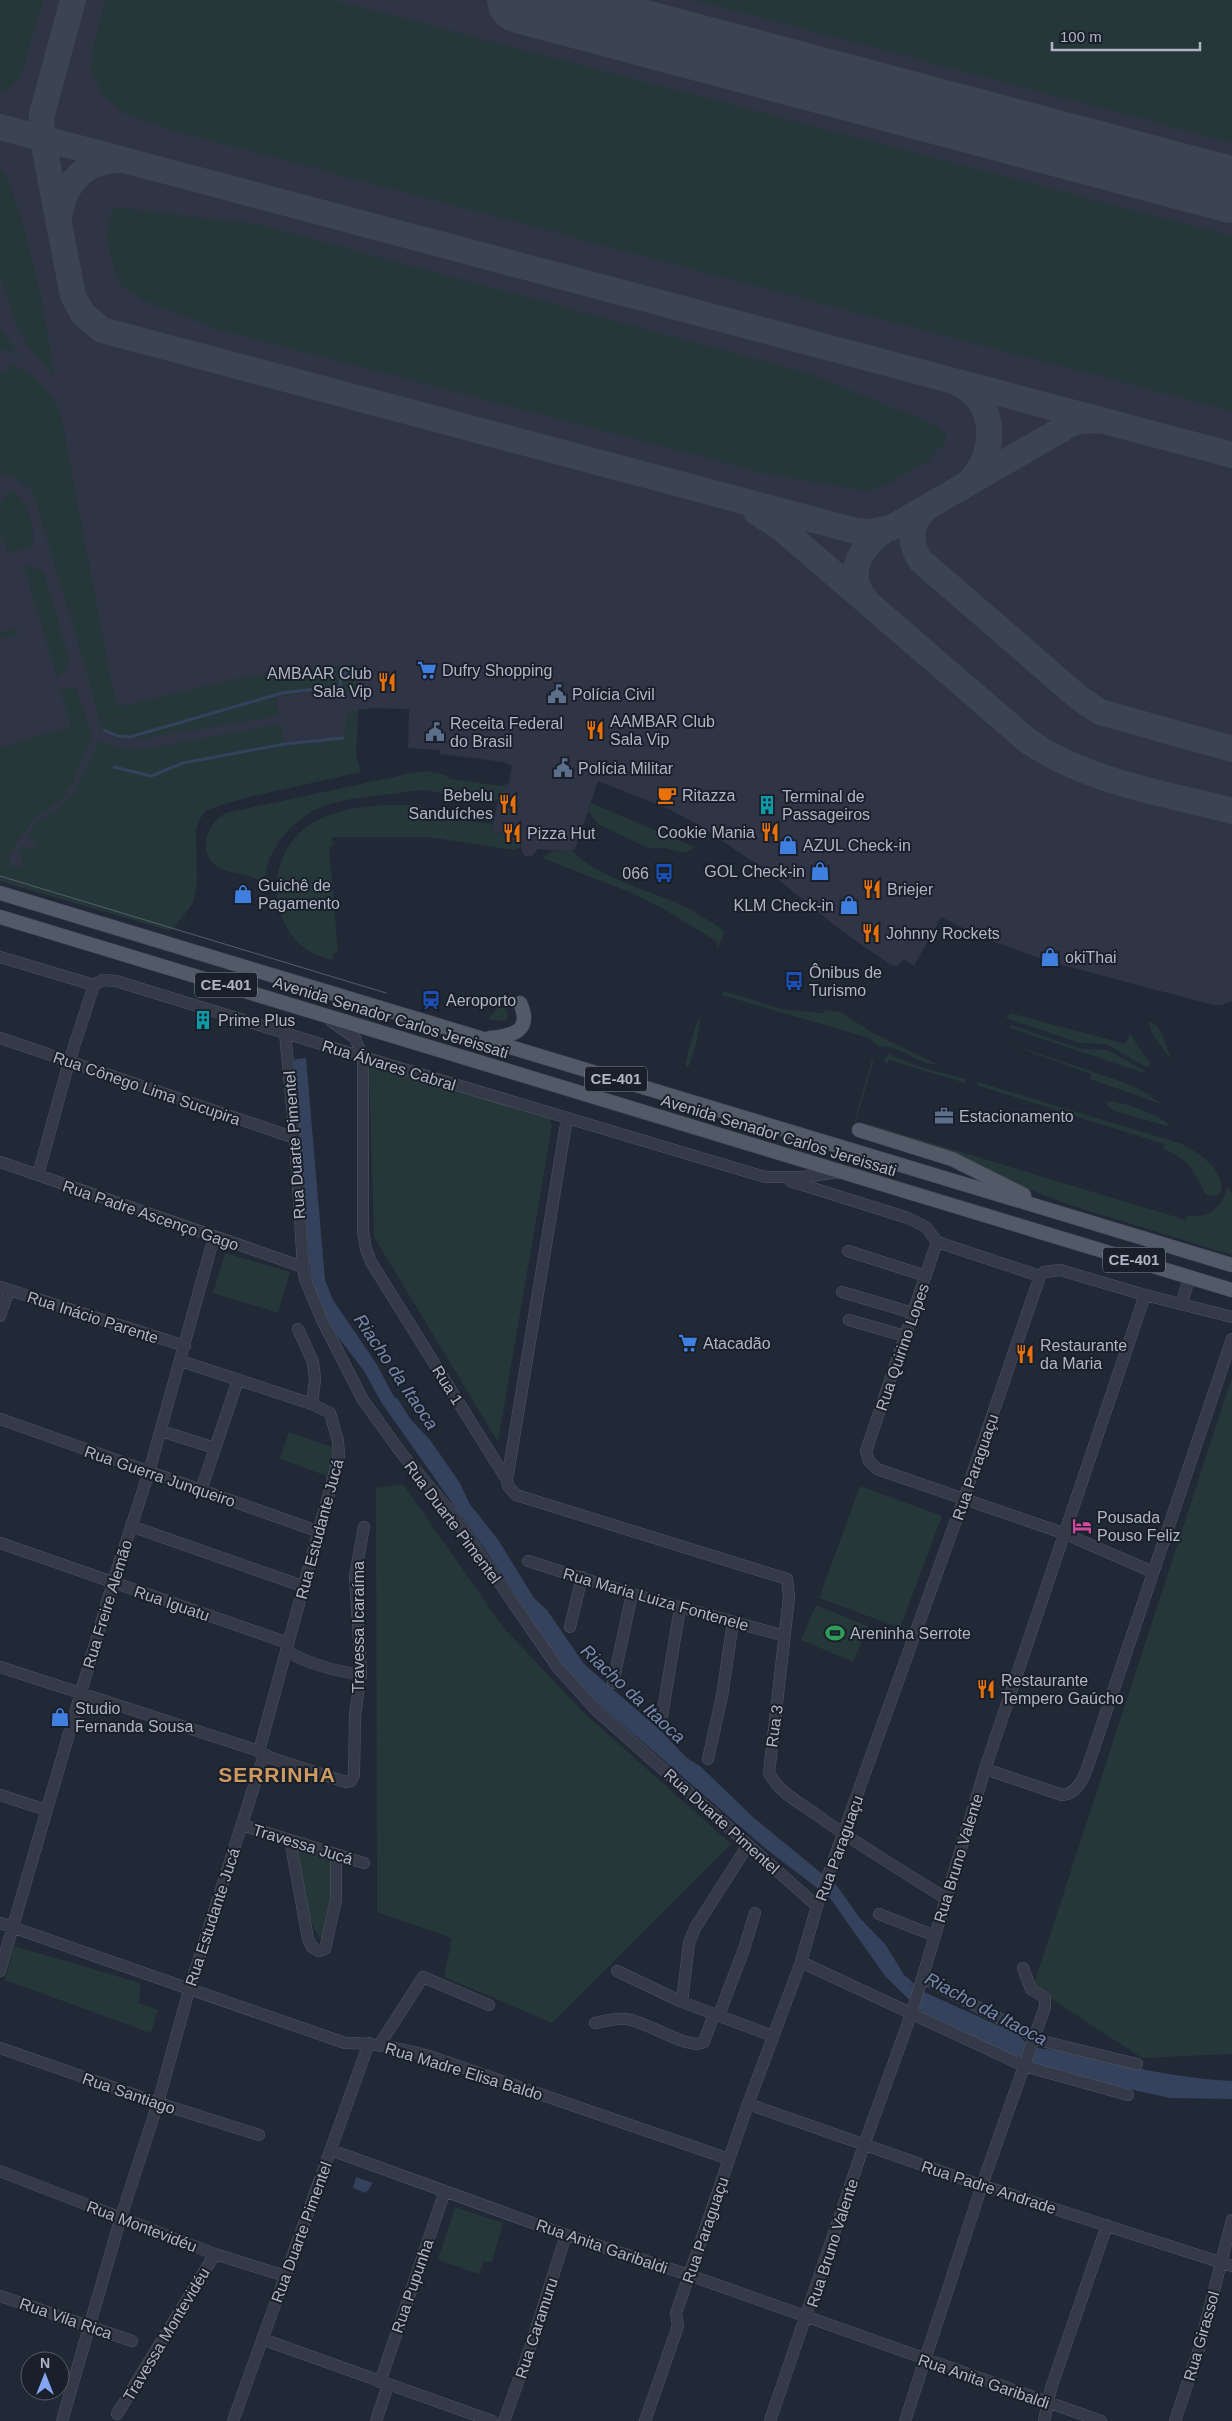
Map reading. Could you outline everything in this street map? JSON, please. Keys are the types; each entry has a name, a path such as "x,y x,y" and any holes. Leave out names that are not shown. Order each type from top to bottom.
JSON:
{"main road":[{"name":"Avenida Senador Carlos Jereissati","path":"0,893 1232,1265"},
{"name":"Avenida Senador Carlos Jereissati","path":"0,917 1232,1290"},
{"path":"482,1039 508,1036 518,1031 522,1026 523,1016 520,1003"},
{"path":"858,1130 952,1160 1058,1212"}],"street":[{"name":"Rua Álvares Cabral","path":"0,957 94,985 103,980 116,981 285,1034 567,1118 765,1176 780,1178 908,1218 926,1227 937,1242 1040,1276"},
{"path":"38,1175 69,1062 94,985"},
{"name":"Rua 1","path":"318,1013 350,1032 363,1057 362,1231 366,1248 372,1262 507,1480 508,1486 516,1495 782,1576 788,1581"},
{"name":"Rua Duarte Pimentel","path":"285,1034 295,1138 305,1279 322,1320 363,1400 402,1454 450,1512 558,1668 596,1710 748,1845 818,1903"},
{"name":"Rua Cônego Lima Sucupira","path":"0,1038 295,1138"},
{"path":"507,1480 567,1118"},
{"name":"Rua Padre Ascenço Gago","path":"0,1162 303,1267"},
{"name":"Rua Álvares Cabral","path":"780,1178 840,1172"},
{"name":"Rua Freire Alemão","path":"0,1971 113,1582 150,1472 214,1237"},
{"name":"Rua Quirino Lopes","path":"937,1242 866,1451 869,1461 877,1469 964,1498"},
{"path":"848,1252 926,1276"},
{"path":"1040,1276 1044,1272 1060,1270 1232,1317"},
{"name":"Rua Paraguaçu","path":"645,2421 678,2326 676,2313 729,2159 801,1962 818,1903 964,1498 1040,1276"},
{"path":"1181,1304 1190,1277"},
{"path":"0,1316 4,1288"},
{"name":"Rua Inácio Parente","path":"4,1288 185,1346"},
{"path":"842,1292 913,1313"},
{"name":"Rua Bruno Valente","path":"770,2421 864,2145 912,2012 985,1770 1063,1533 1146,1295"},
{"path":"849,1320 905,1336"},
{"path":"181,1361 312,1404 315,1379 313,1362 298,1329"},
{"path":"985,1770 1062,1795 1070,1794 1077,1790 1093,1752 1232,1339"},
{"path":"201,1490 238,1380"},
{"name":"Rua Estudante Jucá","path":"62,2421 122,2217 158,2103 189,1990 263,1758 259,1751 320,1532 339,1456 338,1441 330,1413 312,1404"},
{"name":"Rua Guerra Junqueiro","path":"0,1419 320,1532"},
{"path":"161,1431 215,1448"},
{"path":"964,1498 1063,1533 1153,1572"},
{"path":"131,1526 305,1587"},
{"name":"Travessa Icaraíma","path":"259,1751 271,1758 346,1782 351,1781 354,1775 355,1715 361,1674 355,1576 364,1527"},
{"name":"Rua Iguatu","path":"0,1543 113,1582 287,1647 298,1657 330,1668 361,1674"},
{"name":"Rua Maria Luiza Fontenele","path":"528,1561 632,1594 784,1636"},
{"path":"570,1627 582,1577"},
{"name":"Rua 3","path":"788,1581 789,1597 769,1773 777,1785 844,1834 947,1899"},
{"path":"612,1683 632,1594"},
{"path":"662,1716 680,1608"},
{"path":"708,1759 722,1696 733,1622"},
{"path":"0,1667 259,1751"},
{"path":"0,1795 46,1810"},
{"name":"Travessa Jucá","path":"242,1825 336,1856 364,1863"},
{"path":"290,1840 308,1939 312,1947 319,1951 325,1949 328,1942 335,1909 336,1856"},
{"path":"682,2002 689,1943 695,1928 748,1845"},
{"path":"595,2023 626,2019 648,2025 685,2042 699,2044 704,2042 744,1949 755,1913"},
{"path":"879,1914 935,1936"},
{"name":"Rua Madre Elisa Baldo","path":"0,1922 345,2044 374,2044 397,2047 429,2056 729,2159"},
{"path":"801,1962 1025,2064 1128,2095"},
{"path":"905,2421 982,2185 1045,2008 1046,2000 1031,1989 1023,1968"},
{"path":"617,1971 682,2002 773,2036"},
{"name":"Rua Duarte Pimentel","path":"233,2421 331,2150 374,2044 423,1976 489,2005"},
{"path":"922,1980 1033,2039 1137,2064"},
{"name":"Rua Santiago","path":"0,2048 158,2103 260,2135"},
{"name":"Rua Padre Andrade","path":"748,2104 982,2185 1227,2265"},
{"name":"Rua Anita Garibaldi","path":"331,2150 566,2235 690,2275 1101,2421"},
{"name":"Rua Montevidéu","path":"0,2171 215,2254 285,2276"},
{"name":"Rua Pupunha","path":"376,2421 384,2384 445,2191"},
{"name":"Rua Girassol","path":"1175,2421 1227,2265 1232,2220"},
{"path":"1044,2421 1051,2388 1107,2225"},
{"name":"Rua Caramuru","path":"504,2421 530,2348 566,2235"},
{"name":"Travessa Montevidéu","path":"117,2414 215,2254"},
{"name":"Rua Vila Rica","path":"0,2296 132,2341"},
{"path":"262,2339 492,2421"}],"shaded area":[{"path":"0,0 1232,0 1232,1001 1221,1005 1213,1005 1051,962 983,938 941,917 914,966 904,959 897,966 891,965 843,932 770,873 700,826 671,810 598,781 575,849 565,851 538,849 532,856 525,856 522,852 521,844 492,829 499,795 509,783 512,766 503,762 440,754 440,750 408,748 409,709 372,708 358,710 356,755 294,759 66,889 71,895 67,901 0,881"},
{"path":"0,0 43,0 21,76 13,86 0,92"},
{"path":"106,0 334,0 1232,236 1232,411 171,130 121,112 104,96 91,72 93,45"},
{"path":"694,0 1232,0 1232,143"},
{"path":"0,170 8,182 26,234 42,302 54,377 27,346 14,319 0,277"},
{"path":"121,208 257,224 808,373 936,425 946,435 945,442 929,460 884,486 868,491 767,474 216,329 147,302 121,286 116,276 106,236 110,214 114,209"},
{"path":"0,329 21,356 0,349"},
{"path":"11,364 27,372 40,382 60,410 115,701 123,706 244,677 306,668 358,664 358,693 342,693 340,686 276,698 279,716 138,739 117,739 102,731 84,663 33,493 18,479 0,473 0,371 8,373"},
{"path":"11,489 22,500 30,515 33,539 32,547 8,553 0,531 0,502"},
{"path":"32,566 41,570 45,576 70,661 60,676 57,677 24,567"},
{"path":"17,628 19,634 0,639 0,633"},
{"path":"76,687 92,735 72,784 61,799 34,819 7,856 10,859 9,865 20,868 23,857 18,856 23,846 34,852 37,844 28,839 30,832 37,822 69,798 75,790 99,741 126,749 149,748 281,724 284,743 343,738 348,710 357,710 356,755 361,772 248,797 207,810 199,820 196,831 197,884 192,905 171,931 0,881 0,747 71,727 60,690"},
{"path":"431,771 432,773 443,774 450,779 501,786 509,783 499,795 498,801 422,790 351,799 329,804 312,811 291,827 280,840 270,857 263,882 251,876 222,869 214,864 206,849 208,832 218,818 226,813 412,773"},
{"path":"591,803 695,847 686,853 664,848 648,848 598,824 588,811"},
{"path":"384,805 416,805 459,820 493,824 492,829 521,845 520,848 514,850 427,837 332,837 333,846 329,847 338,953 333,954 333,960 312,953 295,939 284,922 278,902 277,881 282,861 292,842 308,826 316,821 334,813"},
{"path":"571,850 594,868 607,875 683,906 723,930 724,934 717,949 716,941 662,908 632,893 542,858 553,851"},
{"path":"724,991 781,1009 819,1013 823,1013 824,1010 841,1012 871,1032 937,1064 922,1062 894,1048 879,1047 869,1038 722,995"},
{"path":"498,1008 504,1008 508,1013 507,1020 497,1021 488,1019"},
{"path":"1010,1013 1125,1044 1130,1034 1151,1065 1146,1067 1106,1044 1080,1043 1006,1018"},
{"path":"701,1017 697,1041 689,1066 687,1067 685,1064 696,1024"},
{"path":"1149,1023 1155,1024 1161,1033 1171,1060 1153,1035"},
{"path":"1011,1025 1081,1049 1108,1050 1145,1071 1144,1073 1010,1028"},
{"path":"995,1039 1123,1082 1139,1089 1164,1105 1090,1079 1091,1074"},
{"path":"889,1054 920,1067 966,1079 965,1083 889,1060 886,1065 884,1058"},
{"path":"874,1059 856,1121 854,1123 871,1062"},
{"path":"372,1066 550,1119 552,1126 498,1442 374,1237 369,1070"},
{"path":"978,1082 1182,1144 1203,1157 1215,1170 1221,1184 1221,1192 1216,1196 1206,1195 1190,1167 1179,1157 1163,1149 1164,1144 976,1085"},
{"path":"1109,1101 1143,1110 1160,1118 1171,1127 1114,1111 1107,1105"},
{"path":"868,1124 1186,1220 1188,1215 1202,1215 1214,1210 1222,1200 1227,1186 1232,1193 1232,1255 1070,1205 867,1127"},
{"path":"225,1253 290,1272 278,1313 213,1293"},
{"path":"1232,1377 1232,2054 1142,2058 1033,1987"},
{"path":"289,1432 337,1449 327,1476 280,1459"},
{"path":"403,1484 503,1627 584,1713 731,1844 552,2023 444,1977 452,1938 377,1912 376,1488"},
{"path":"860,1486 942,1516 900,1628 819,1598"},
{"name":"Areninha Serrote","path":"816,1605 868,1626 853,1662 801,1640"},
{"path":"297,1849 335,1861 332,1903 322,1940 315,1930 306,1908"},
{"path":"14,1946 140,1983 139,2003 158,2010 151,2033 5,1980"},
{"path":"455,2207 503,2223 492,2262 484,2261 479,2274 438,2260"}],"water":[{"path":"306,1058 325,1280 333,1300 376,1363 400,1408 430,1440 460,1483 469,1503 499,1541 534,1598 547,1610 584,1664 662,1732 687,1758 701,1767 753,1817 837,1886 859,1917 885,1944 911,1986 1019,2035 1027,2043 1038,2048 1061,2050 1169,2074 1232,2081 1232,2099 1170,2098 1059,2074 1018,2056 1011,2058 925,2015 885,1976 830,1898 765,1848 578,1686 381,1402 364,1371 329,1325 313,1289 309,1262 294,1062 295,1059"},
{"path":"356,2177 373,2183 366,2193 353,2188"}],"waterway":[{"path":"104,730 117,736 130,737 282,693 341,686 340,679 346,673"},
{"path":"114,767 151,776 183,763 284,744 343,738"},
{"name":"Riacho da Itaoca","path":"396,1399 410,1421"},
{"name":"Riacho da Itaoca","path":"905,1977 916,1988"}],"taxiway":[{"path":"73,0 42,114 41,130 73,296 83,314 102,330 856,531 869,532 891,528 1069,425 1079,421 1101,420"},
{"path":"0,127 1232,455"},
{"path":"59,217 66,194 78,176 96,164 120,160"},
{"path":"958,383 971,392 980,403 986,415 989,428 989,442 985,456 979,469 970,481"},
{"path":"927,507 917,519 913,533 914,547 921,561 1078,697 1100,712 1232,749"},
{"path":"756,512 781,528 1028,741 1075,767 1127,785 1232,811"},
{"path":"867,601 856,581 858,561 869,544 886,529"}],"runway":[{"path":"520,0 1232,190"}],"tram line":[{"path":"0,876 386,993"}],"place":[{"name":"Dufry Shopping","path":"427,670"},
{"name":"AMBAAR Club Sala Vip","path":"387,682"},
{"name":"Polícia Civil","path":"557,694"},
{"name":"AAMBAR Club Sala Vip","path":"595,730"},
{"name":"Receita Federal do Brasil","path":"435,732"},
{"name":"Polícia Militar","path":"563,768"},
{"name":"Ritazza","path":"667,795"},
{"name":"Bebelu Sanduíches","path":"508,804"},
{"name":"Terminal de Passageiros","path":"767,805"},
{"name":"Cookie Mania","path":"770,832"},
{"name":"Pizza Hut","path":"512,833"},
{"name":"AZUL Check-in","path":"788,845"},
{"name":"GOL Check-in","path":"820,871"},
{"name":"066","path":"664,873"},
{"name":"Briejer","path":"872,889"},
{"name":"Guichê de Pagamento","path":"243,894"},
{"name":"KLM Check-in","path":"849,905"},
{"name":"Johnny Rockets","path":"871,933"},
{"name":"okiThai","path":"1050,957"},
{"name":"Ônibus de Turismo","path":"794,981"},
{"name":"Aeroporto","path":"431,1000"},
{"name":"Prime Plus","path":"203,1020"},
{"name":"Estacionamento","path":"944,1116"},
{"name":"Atacadão","path":"688,1343"},
{"name":"Restaurante da Maria","path":"1025,1354"},
{"name":"Pousada Pouso Feliz","path":"1082,1526"},
{"name":"Areninha Serrote","path":"835,1633"},
{"name":"Restaurante Tempero Gaúcho","path":"986,1689"},
{"name":"Studio Fernanda Sousa","path":"60,1717"}],"district":[{"name":"SERRINHA","path":"277,1775"}]}
